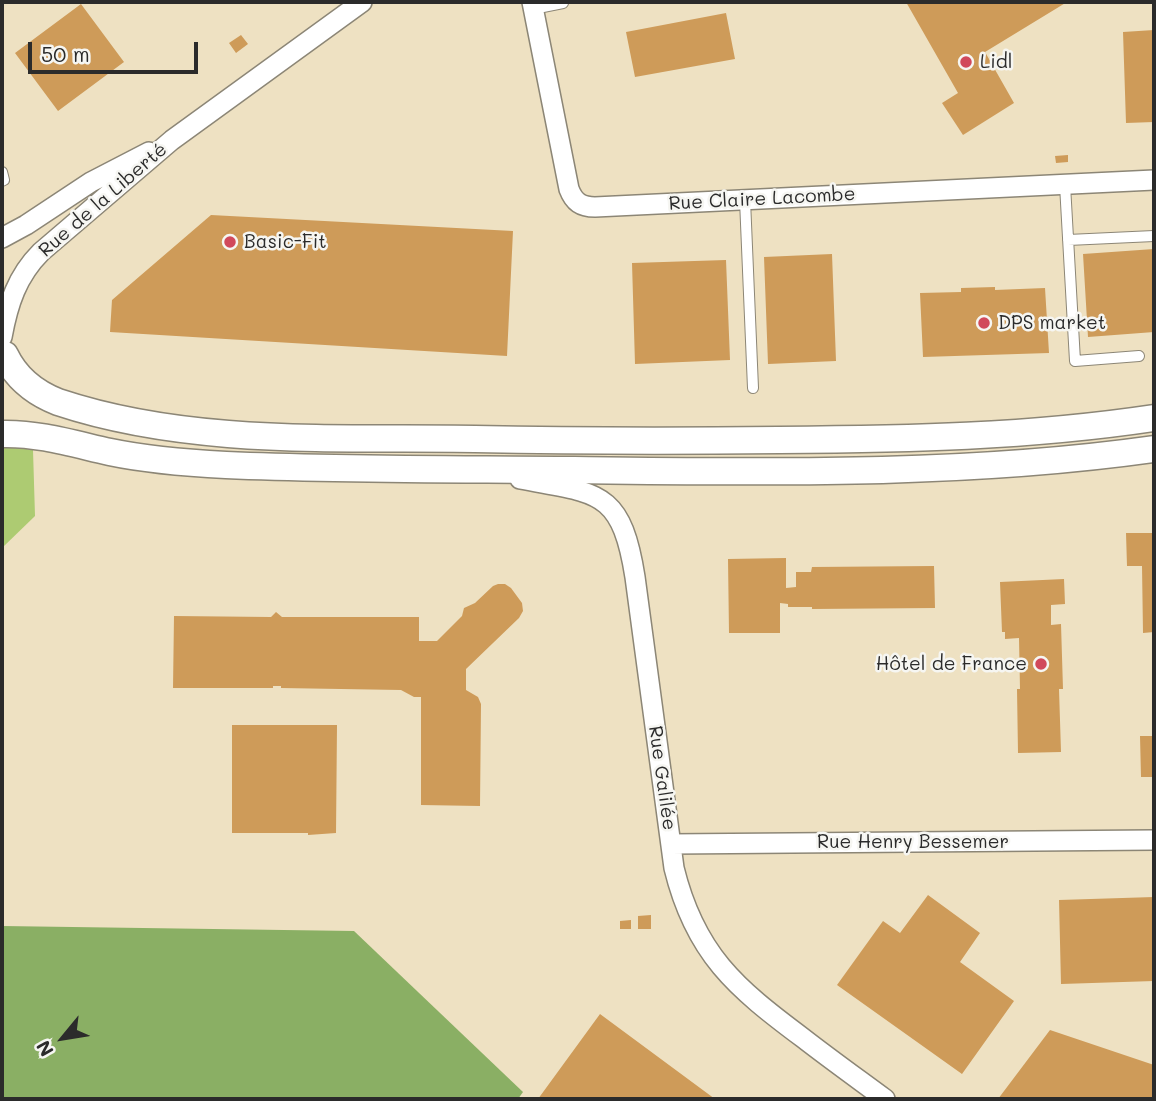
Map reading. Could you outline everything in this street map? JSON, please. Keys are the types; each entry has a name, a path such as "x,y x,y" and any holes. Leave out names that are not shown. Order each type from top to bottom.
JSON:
{"street":[{"name":"Rue de la Liberté","path":"3,342 11,299 30,265 172,140 362,2"},
{"name":"Rue Claire Lacombe","path":"532,6 569,189 581,206 1154,180"},
{"name":"Rue de la Liberté","path":"2,238 91,182 172,140"},
{"path":"2,386 3,342"},
{"path":"3,342 13,369 26,383 47,398 137,423 230,435 554,440 937,438 1029,433 1154,418"},
{"path":"2,434 40,436 117,454 183,462 482,471 970,468 1061,461 1154,449"},
{"name":"Rue Galilée","path":"482,471 591,493 607,504 621,524 634,569 671,844 678,882 689,914 723,971 754,1001 885,1099"},
{"name":"Rue Henry Bessemer","path":"671,844 1154,840"}],"lane":[{"path":"532,6 563,3"},
{"path":"2,172 2,181"},
{"path":"1065,184 1075,361 1139,356"},
{"path":"745,200 753,388"},
{"path":"1068,240 1154,236"}],"green space":[{"path":"2,445 33,450 35,516 2,548"},
{"path":"2,926 354,931 523,1092 518,1099 2,1099"}],"building":[{"name":"Lidl","path":"906,2 1067,2 985,52 1014,103 963,135 942,103 958,93"},
{"path":"81,4 124,62 58,111 15,53"},
{"path":"726,13 735,59 635,77 626,32"},
{"path":"1154,30 1154,122 1126,123 1123,32"},
{"path":"241,35 248,44 236,53 229,43"},
{"path":"1068,155 1068,162 1056,163 1055,156"},
{"path":"211,215 513,231 507,356 110,332 112,300"},
{"path":"1154,249 1154,332 1088,337 1083,254"},
{"path":"832,254 836,361 768,364 764,257"},
{"path":"726,260 730,360 635,364 632,263"},
{"name":"DPS market","path":"995,287 995,290 1045,288 1049,353 923,357 920,293 961,292 961,288"},
{"path":"1126,533 1154,533 1154,632 1143,633 1142,566 1127,566"},
{"path":"786,558 786,588 796,587 796,572 811,572 812,567 934,566 935,608 812,609 788,607 788,604 780,603 780,633 729,633 728,559"},
{"name":"Hôtel de France","path":"1064,579 1065,604 1051,605 1051,625 1061,624 1061,752 1018,753 1019,638 1005,639 1005,632 1002,632 1000,582"},
{"path":"498,584 511,588 522,603 523,611 466,669 466,690 478,697 481,704 480,806 421,805 421,697 414,697 401,690 281,686 173,688 174,616 271,617 276,612 282,617 419,617 419,641 437,641 462,616 464,608 475,603"},
{"path":"232,725 337,725 336,833 232,833"},
{"path":"1140,736 1154,736 1154,777 1141,777"},
{"path":"928,895 980,933 960,962 1014,1001 962,1074 837,985 883,921 900,933"},
{"path":"1154,897 1154,981 1061,984 1059,900"},
{"path":"651,915 651,929 638,929 638,916"},
{"path":"631,920 631,929 620,929 620,921"},
{"path":"600,1014 715,1099 538,1099"},
{"path":"1050,1030 1154,1065 1154,1099 998,1099"}],"place":[{"name":"Lidl","path":"966,62"},
{"name":"Basic-Fit","path":"230,242"},
{"name":"DPS market","path":"984,323"},
{"name":"Hôtel de France","path":"1041,664"}]}
